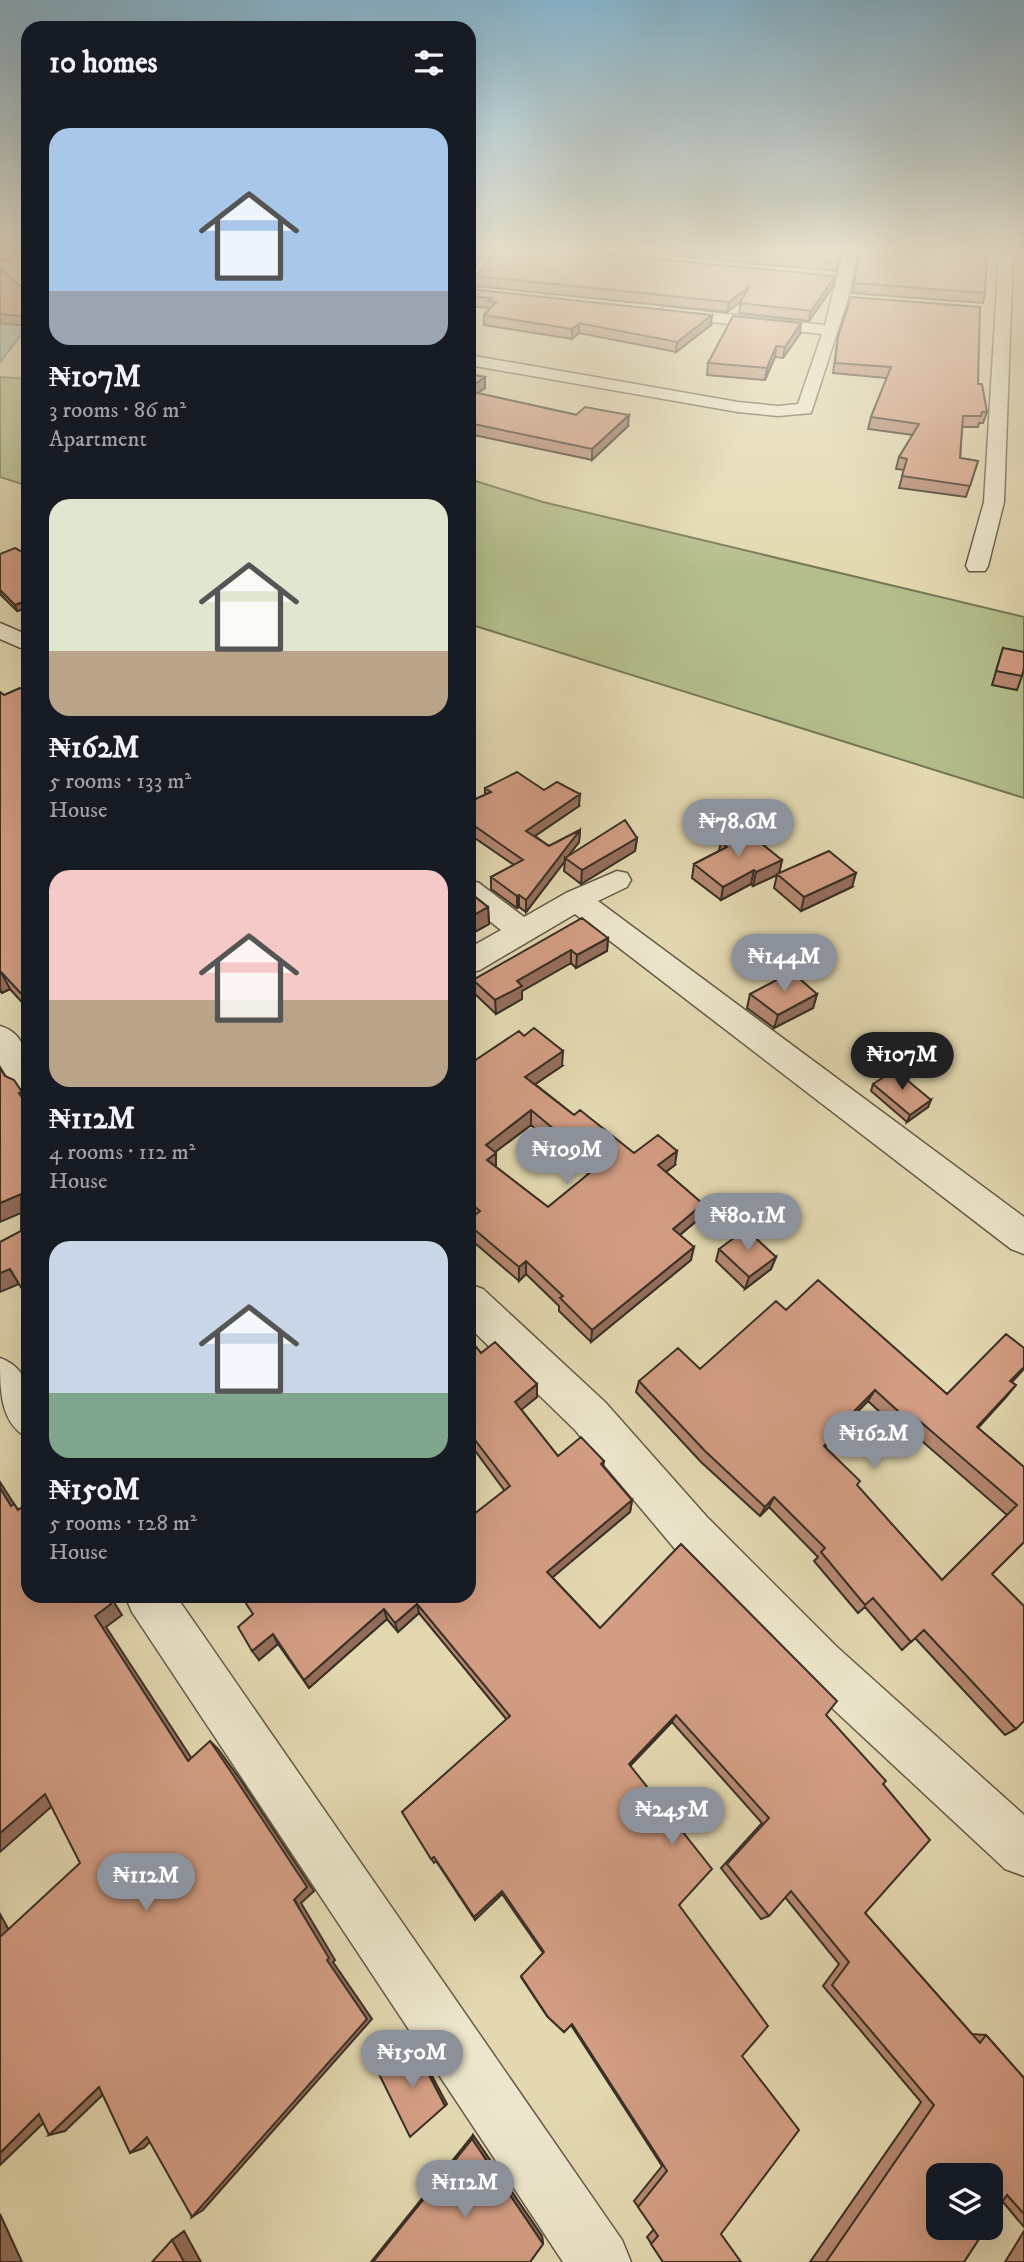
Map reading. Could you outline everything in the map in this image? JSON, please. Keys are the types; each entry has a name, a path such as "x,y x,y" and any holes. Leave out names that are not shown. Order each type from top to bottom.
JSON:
{"street":[{"path":"476,361 738,407 778,411 805,409 822,359"},
{"path":"977,566 994,502 997,359"},
{"path":"0,630 21,640"},
{"path":"476,958 576,900 617,880"},
{"path":"476,895 522,931"},
{"path":"576,900 1024,1238"},
{"path":"0,1038 21,1071"},
{"path":"476,1308 590,1416 691,1533 820,1664 1024,1850"},
{"path":"0,1377 21,1408"},
{"path":"153,1603 600,2262"}],"green space":[{"path":"0,377 21,378 21,484 0,477"},
{"path":"476,481 543,502 1024,617 1024,798 476,626"}],"building":[{"path":"710,359 771,359 767,368 708,363"},
{"path":"836,359 979,359 978,384 982,384 987,412 982,412 981,416 963,416 960,458 978,461 970,486 902,476 907,459 899,457 919,424 871,417 891,367 835,363"},
{"path":"476,375 485,377 476,383"},
{"path":"476,393 576,415 585,407 629,415 592,449 476,424"},
{"path":"15,548 21,551 21,603 15,605 0,590 0,554"},
{"path":"1003,648 1024,652 1022,676 996,671"},
{"path":"21,689 21,993 0,973 0,692 4,695"},
{"path":"517,772 544,790 557,782 580,794 526,831 549,846 580,830 526,900 491,877 523,860 476,827 476,799 491,792 485,788"},
{"path":"625,820 637,838 582,870 565,858"},
{"path":"746,831 782,860 756,872 754,870 723,887 694,864 727,847 721,842"},
{"path":"829,851 856,873 804,897 777,874"},
{"path":"476,898 488,907 476,914"},
{"path":"582,918 608,938 577,955 571,950 517,981 522,986 495,1000 476,983 476,978"},
{"path":"792,972 817,994 778,1015 750,994"},
{"path":"534,1028 563,1051 525,1077 574,1115 580,1110 634,1153 658,1135 677,1151 658,1165 703,1204 673,1229 694,1247 592,1330 560,1298 563,1296 526,1261 519,1267 476,1231 476,1214 480,1211 476,1208 476,1060 519,1031 524,1036","holes":["531,1110 598,1166 548,1207 487,1160 496,1153 486,1145"]},
{"path":"0,1068 21,1090 21,1194 0,1203"},
{"path":"895,1070 931,1100 910,1115 873,1084"},
{"path":"746,1229 776,1257 749,1277 719,1249"},
{"path":"21,1231 21,1287 10,1269 0,1273 0,1242"},
{"path":"818,1280 947,1394 1006,1334 1024,1348 1024,1367 1010,1381 1016,1385 977,1427 1024,1467 1024,1542 992,1574 1024,1606 1024,1721 1016,1729 924,1630 911,1642 873,1598 865,1605 821,1552 825,1548 774,1497 765,1507 705,1451 639,1381 678,1348 700,1369 776,1301 786,1310","holes":["875,1390 910,1422 915,1417 1017,1505 942,1580 857,1485 860,1481 824,1446 829,1441 827,1439"]},
{"path":"495,1342 537,1384 515,1402 558,1456 581,1437 604,1461 601,1464 632,1500 547,1572 600,1628 681,1544 837,1701 826,1715 886,1781 883,1784 930,1840 865,1913 980,2043 986,2035 1024,2078 1024,2214 1007,2195 1003,2201 1003,2163 926,2163 926,2240 978,2240 964,2262 826,2262 934,2105 832,1985 849,1962 791,1891 769,1916 727,1864 769,1818 676,1715 629,1764 712,1869 679,1905 768,2026 742,2056 799,2130 721,2234 741,2262 663,2262 651,2244 658,2236 638,2207 667,2171 572,2024 564,2032 548,2017 521,1976 544,1952 502,1891 474,1917 434,1857 431,1859 402,1812 510,1716 417,1604 395,1623 384,1609 304,1680 273,1634 252,1651 238,1627 253,1614 246,1603 476,1603 476,1513 510,1486 476,1441 476,1347 481,1353"},
{"path":"0,1488 11,1506 14,1504 18,1510 21,1508 21,1603 110,1603 95,1616 188,1761 210,1741 231,1772 307,1887 294,1900 329,1958 327,1960 367,2019 192,2217 147,2137 130,2153 99,2087 49,2135 39,2114 0,2153 0,1937 80,1863 45,1794 0,1833"},
{"path":"413,2044 445,2106 410,2137 379,2074"},
{"path":"472,2139 543,2244 530,2262 373,2262"},
{"path":"172,2240 184,2262 152,2262"}]}
